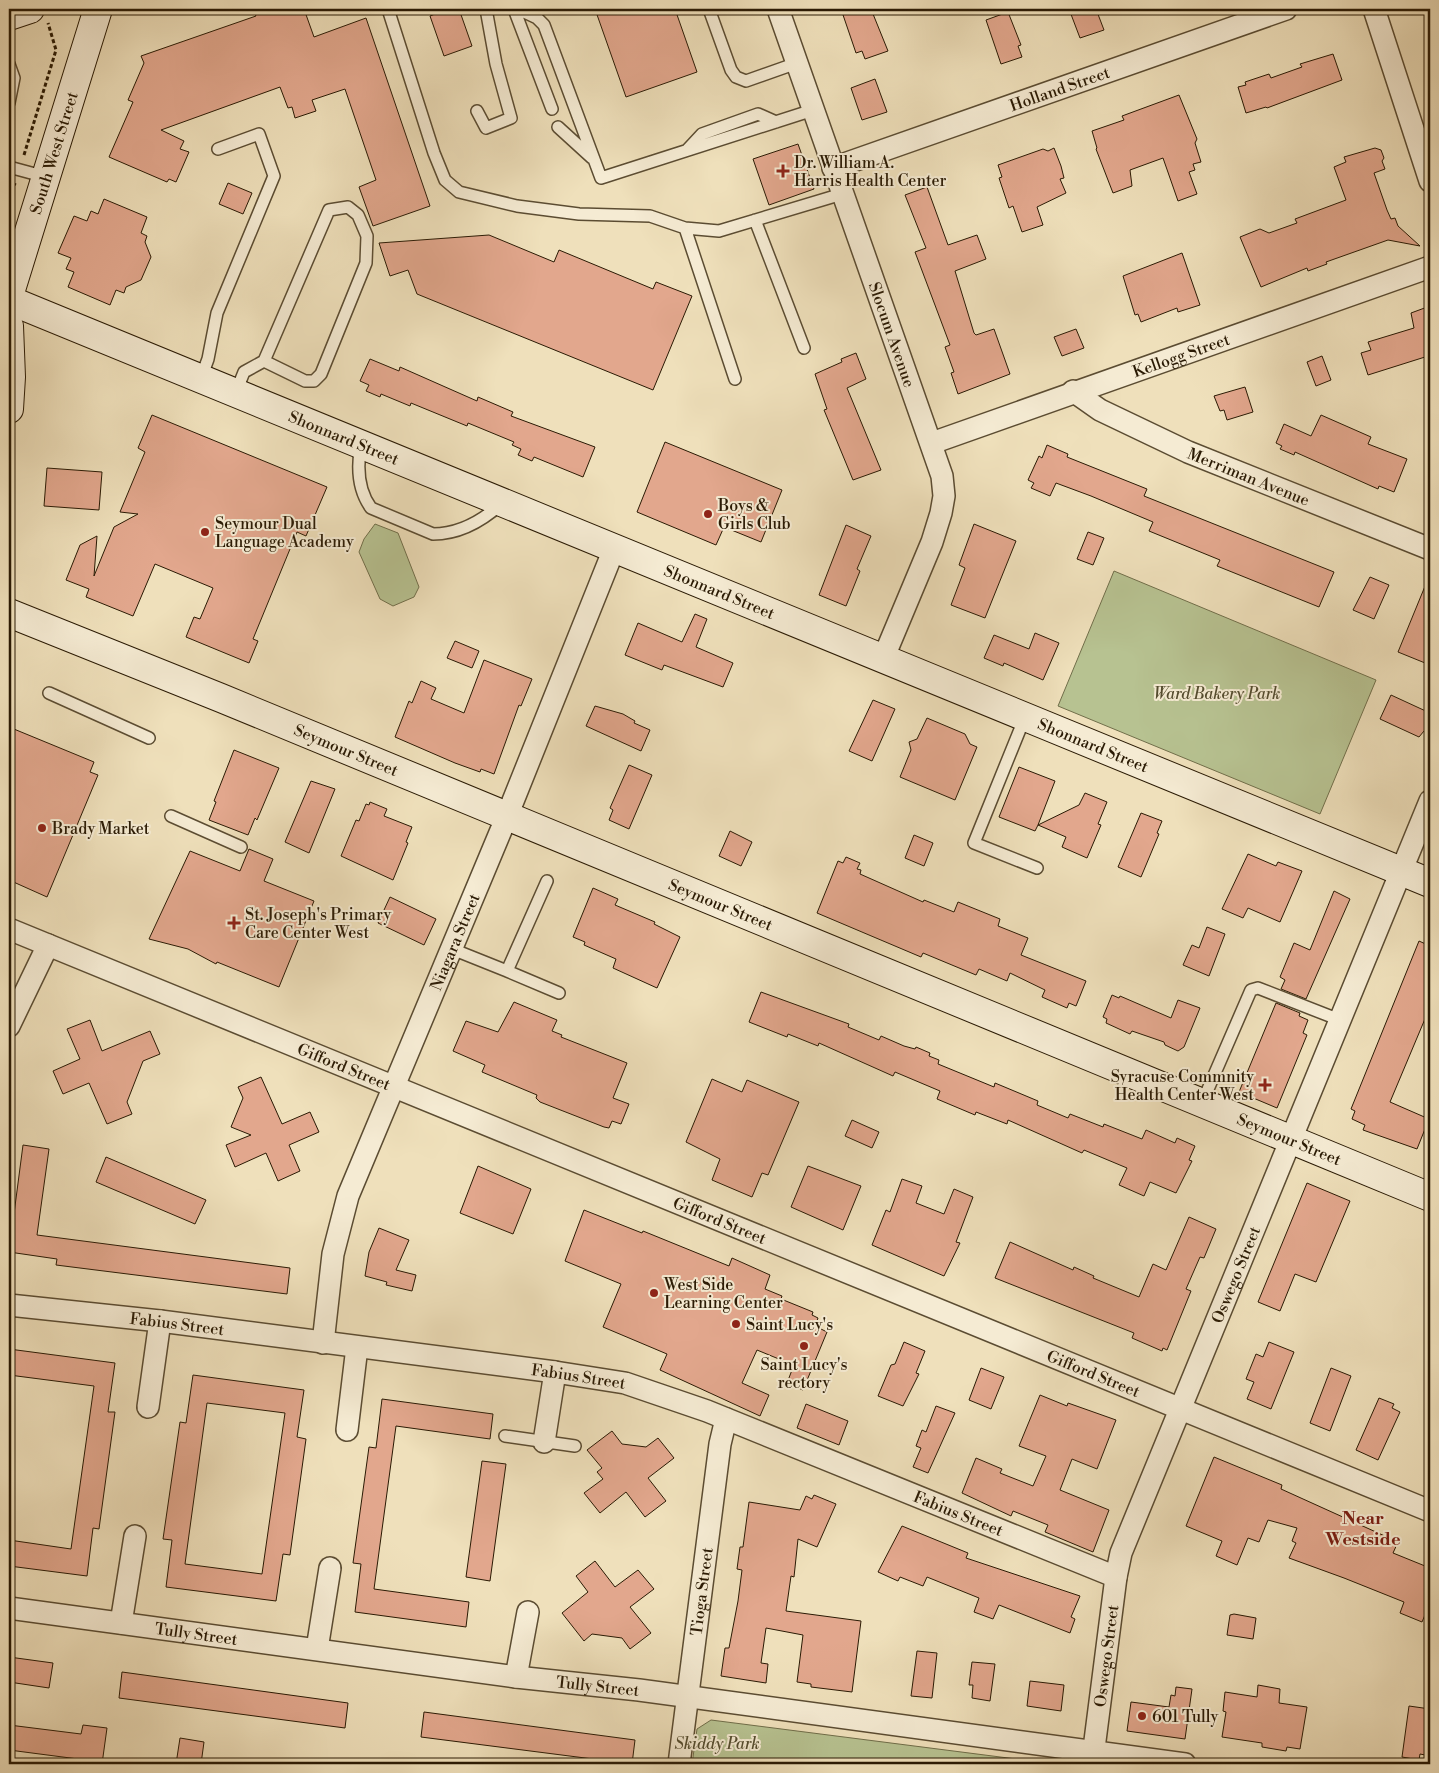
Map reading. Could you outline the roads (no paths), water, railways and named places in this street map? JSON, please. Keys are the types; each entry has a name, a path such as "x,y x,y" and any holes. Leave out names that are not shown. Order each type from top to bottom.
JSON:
{"street":[{"name":"South West Street","path":"9,298 98,9"},
{"name":"Slocum Avenue","path":"778,9 942,476 944,496 932,542 883,659"},
{"name":"Holland Street","path":"833,168 1286,9"},
{"path":"1374,9 1430,181"},
{"path":"9,16 38,13"},
{"name":"Kellogg Street","path":"932,443 1073,391 1430,267"},
{"name":"Shonnard Street","path":"9,298 502,503 1430,883"},
{"path":"9,326 11,377 9,409"},
{"name":"Merriman Avenue","path":"1073,391 1100,410 1188,452 1430,549"},
{"name":"Niagara Street","path":"323,1342 333,1254 348,1196 452,949 614,549"},
{"name":"Seymour Street","path":"9,613 76,638 1430,1197"},
{"name":"Oswego Street","path":"1093,1758 1116,1577 1121,1553 1430,800"},
{"name":"Gifford Street","path":"9,929 205,1011 395,1086 558,1155 1430,1510"},
{"path":"9,1026 48,945"},
{"name":"Fabius Street","path":"9,1305 160,1321 555,1372 625,1383 726,1419 1116,1577"},
{"path":"148,1407 160,1321"},
{"path":"348,1430 357,1347"},
{"path":"544,1442 555,1372"},
{"name":"Tioga Street","path":"679,1764 720,1444 726,1419"},
{"path":"121,1623 135,1536"},
{"path":"317,1649 330,1568"},
{"name":"Tully Street","path":"9,1608 516,1677 639,1690 1093,1758 1185,1764"},
{"path":"516,1677 528,1612"}],"lane":[{"path":"388,9 434,153 445,180 458,192 517,206 579,214 650,216 685,228 719,231 842,194"},
{"path":"477,111 486,128 511,118 496,64 486,9"},
{"path":"514,9 552,109"},
{"path":"518,9 537,18 544,25 601,178 813,110"},
{"path":"709,9 731,70 736,77 746,81 797,63"},
{"path":"9,64 11,78 9,104"},
{"path":"558,127 594,161"},
{"path":"200,378 208,359 217,313 274,176 259,134 218,149"},
{"path":"14,168 46,178"},
{"path":"236,392 244,372 264,361 330,210 348,207 358,215 367,236 366,263 321,374 314,381 305,381 264,361"},
{"path":"755,220 804,348"},
{"path":"685,228 735,379"},
{"path":"361,444 357,468 367,502 371,508 434,534 443,534 480,521 502,503"},
{"path":"49,693 149,738"},
{"path":"1025,717 974,843 1037,868"},
{"path":"171,816 241,847"},
{"path":"507,971 547,881"},
{"path":"452,949 559,993"},
{"path":"1202,1103 1251,990 1258,988 1340,1020"},
{"path":"506,1436 575,1446"}],"place":[{"name":"Dr. William A. Harris Health Center","path":"783,171"},
{"name":"Boys & Girls Club","path":"708,514"},
{"name":"Seymour Dual Language Academy","path":"205,532"},
{"name":"Brady Market","path":"42,828"},
{"name":"St. Joseph's Primary Care Center West","path":"234,923"},
{"name":"Syracuse Commnity Health Center West","path":"1265,1085"},
{"name":"West Side Learning Center","path":"654,1293"},
{"name":"Saint Lucy's","path":"736,1324"},
{"name":"Saint Lucy's rectory","path":"804,1346"},
{"name":"601 Tully","path":"1142,1716"}],"district":[{"name":"Near Westside","path":"1363,1528"}],"park label":[{"name":"Ward Bakery Park","path":"1217,693"},
{"name":"Skiddy Park","path":"717,1743"}]}
